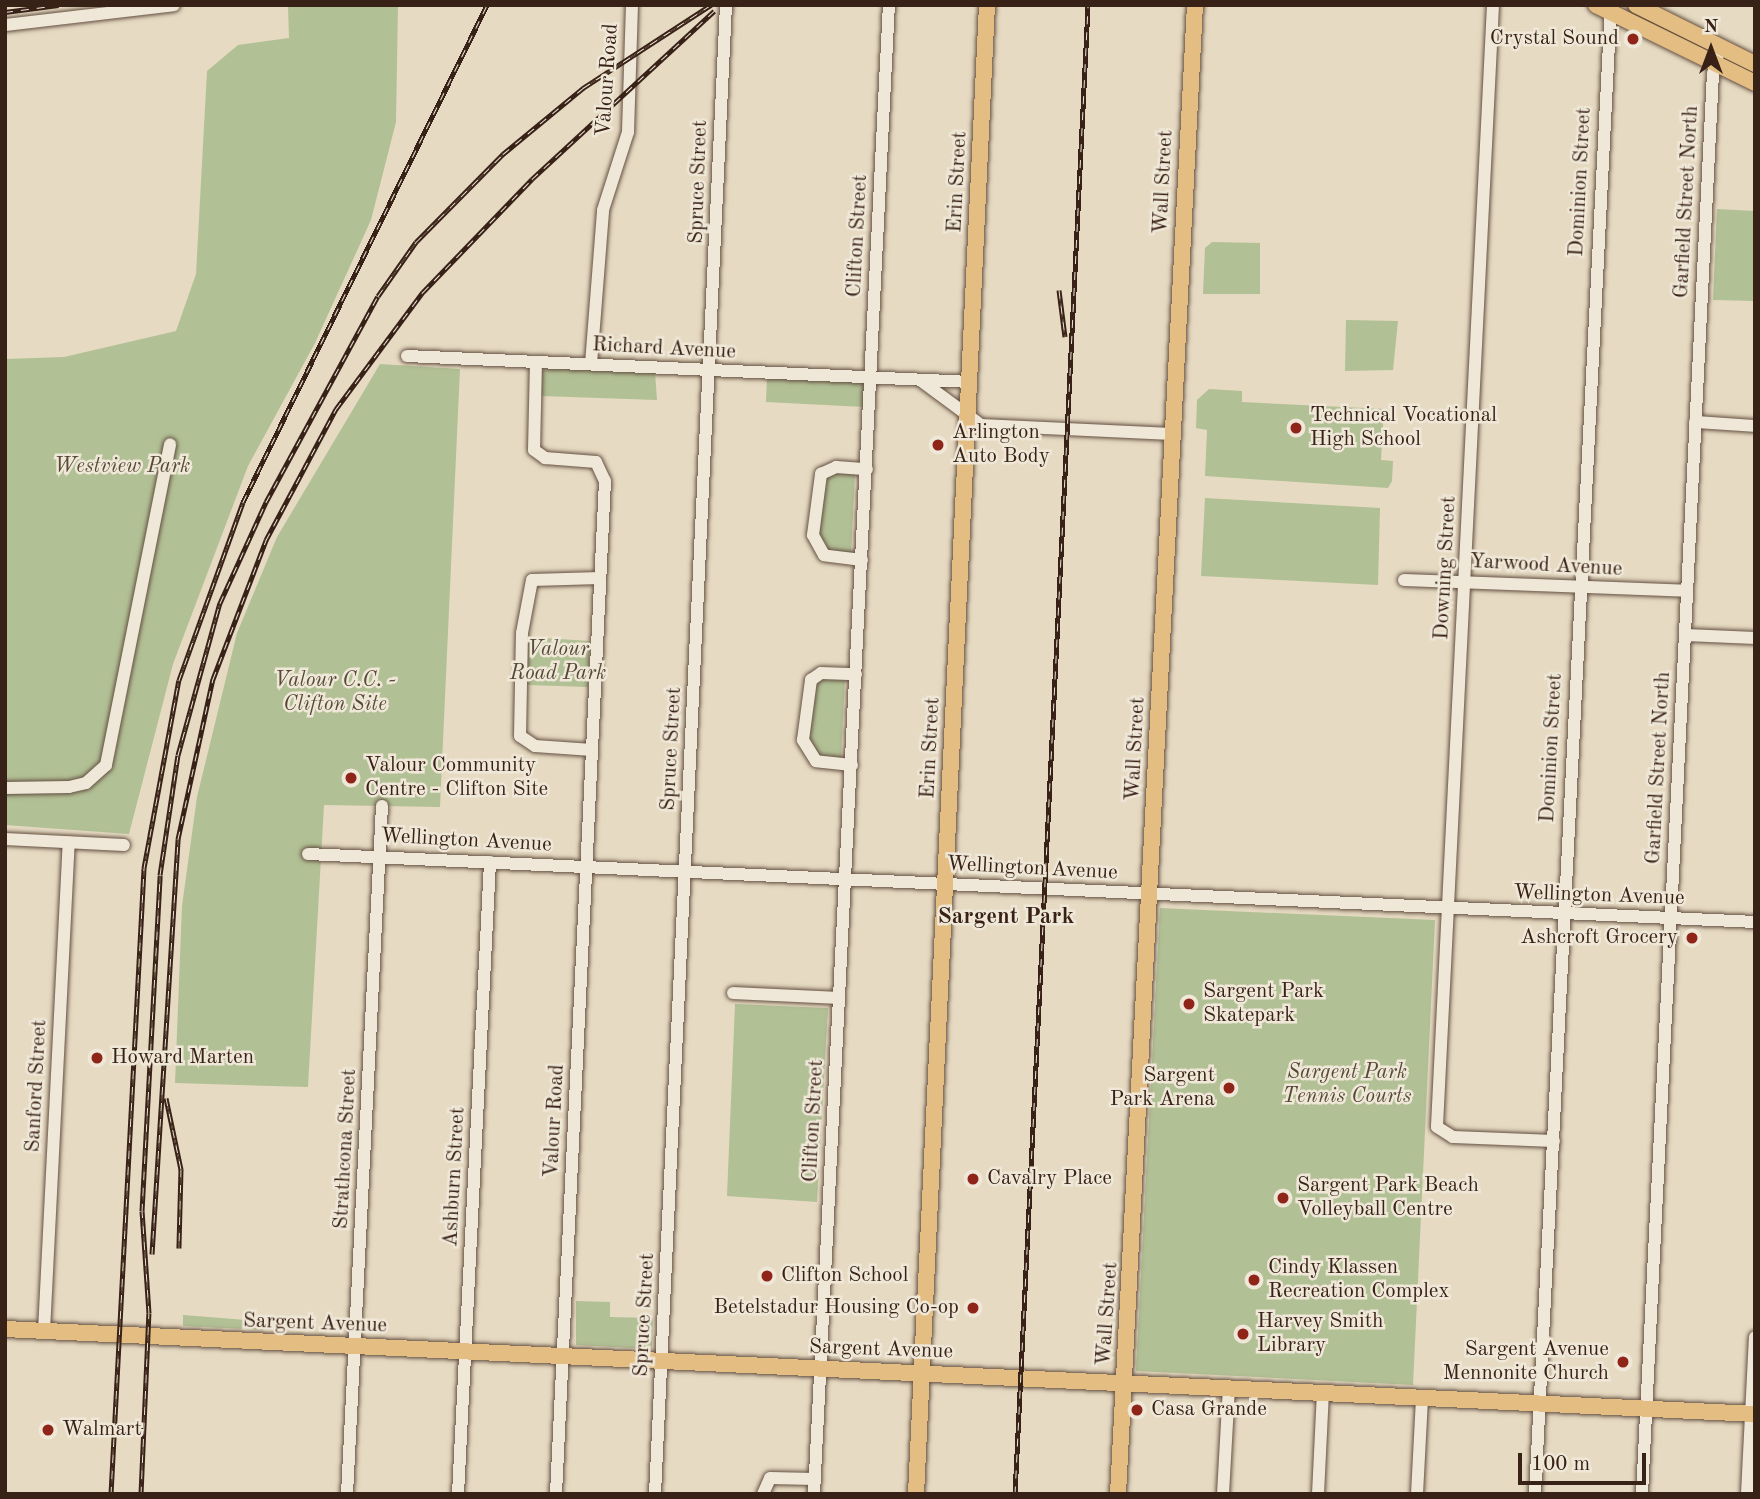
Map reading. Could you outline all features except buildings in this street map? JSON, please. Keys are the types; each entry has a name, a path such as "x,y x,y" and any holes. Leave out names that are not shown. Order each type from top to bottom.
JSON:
{"main road":[{"name":"Erin Street","path":"916,1494 987,5"},
{"name":"Wall Street","path":"1118,1494 1195,5"},
{"path":"1636,5 1755,64"},
{"path":"1605,7 1755,83"},
{"name":"Sargent Avenue","path":"5,1329 1753,1413"}],"street":[{"path":"5,25 174,5"},
{"name":"Valour Road","path":"591,364 603,210 628,132 632,5"},
{"name":"Spruce Street","path":"655,1494 711,370 726,5"},
{"name":"Clifton Street","path":"814,1494 889,5"},
{"name":"Downing Street","path":"1493,5 1447,908 1439,1132 1554,1141"},
{"name":"Dominion Street","path":"1535,1494 1554,1141 1605,7"},
{"name":"Garfield Street North","path":"1642,1494 1714,64 1720,46"},
{"name":"Richard Avenue","path":"407,355 970,382"},
{"name":"Valour Road","path":"536,362 534,450 545,458 596,462 605,475 556,1494"},
{"path":"920,380 968,420 1172,434"},
{"path":"1695,422 1755,426"},
{"path":"5,788 69,788 86,783 107,764 170,444"},
{"path":"862,560 824,555 813,536 821,474 836,467 867,469"},
{"path":"592,750 535,747 520,736 522,633 525,591 535,578 600,578"},
{"name":"Yarwood Avenue","path":"1404,580 1687,591"},
{"path":"1686,635 1755,638"},
{"path":"852,765 813,760 803,740 809,683 821,673 856,674"},
{"name":"Strathcona Street","path":"347,1494 382,806"},
{"path":"5,839 124,845"},
{"name":"Sanford Street","path":"44,1331 69,843"},
{"name":"Wellington Avenue","path":"308,854 1755,922"},
{"name":"Ashburn Street","path":"458,1494 490,862"},
{"path":"733,993 839,998"},
{"path":"1747,1494 1755,1337"},
{"path":"1223,1494 1228,1388"},
{"path":"1318,1494 1323,1392"},
{"path":"1417,1494 1422,1397"},
{"path":"762,1494 770,1478 815,1479"}],"green space":[{"name":"Westview Park","path":"288,5 398,5 396,122 371,220 315,343 248,466 173,664 129,834 5,825 5,359 64,357 176,331 196,274 207,71 238,45 289,38"},
{"path":"1717,209 1755,211 1755,301 1713,300"},
{"path":"1212,242 1260,243 1260,294 1203,294 1205,248"},
{"path":"1346,320 1398,321 1393,370 1345,371"},
{"name":"Valour C.C. - Clifton Site","path":"380,364 460,369 440,807 324,805 308,1087 175,1083 182,906 197,797 237,633 277,537"},
{"path":"548,368 655,373 657,400 541,396 541,372"},
{"path":"767,377 865,382 864,407 766,402"},
{"path":"1209,389 1242,391 1242,402 1384,409 1381,460 1393,461 1392,481 1388,488 1205,476 1207,430 1196,428 1197,400"},
{"path":"855,473 851,555 827,552 818,540 820,488 828,474"},
{"path":"1205,498 1380,508 1378,585 1201,576"},
{"name":"Valour Road Park","path":"528,637 590,641 588,687 527,685"},
{"path":"845,678 841,760 820,759 807,743 812,688 821,679"},
{"name":"Sargent Park Tennis Courts","path":"1160,908 1435,920 1413,1385 1136,1371"},
{"path":"735,1004 828,1008 817,1202 727,1196"},
{"path":"576,1301 610,1302 610,1317 653,1318 652,1349 576,1345"},
{"path":"183,1315 246,1320 269,1330 183,1326"}],"railway":[{"path":"5,12 59,5"},
{"path":"111,1494 144,868 179,680 243,502 487,5"},
{"path":"141,1494 149,1313 142,1211 160,875 178,755 220,603 266,502 378,296 416,242 503,154 583,88 711,5"},
{"path":"1015,1494 1088,5"},
{"path":"152,1254 178,839 213,679 266,540 336,409 423,292 532,179 714,11"},
{"path":"1059,290 1065,337"},
{"path":"166,1098 181,1169 179,1248"}],"place":[{"name":"Crystal Sound","path":"1633,39"},
{"name":"Technical Vocational High School","path":"1296,428"},
{"name":"Arlington Auto Body","path":"938,445"},
{"name":"Valour Community Centre - Clifton Site","path":"351,778"},
{"name":"Ashcroft Grocery","path":"1692,938"},
{"name":"Sargent Park Skatepark","path":"1189,1004"},
{"name":"Howard Marten","path":"97,1058"},
{"name":"Sargent Park Arena","path":"1229,1088"},
{"name":"Cavalry Place","path":"973,1179"},
{"name":"Sargent Park Beach Volleyball Centre","path":"1283,1198"},
{"name":"Clifton School","path":"767,1276"},
{"name":"Cindy Klassen Recreation Complex","path":"1254,1280"},
{"name":"Betelstadur Housing Co-op","path":"973,1308"},
{"name":"Harvey Smith Library","path":"1243,1334"},
{"name":"Sargent Avenue Mennonite Church","path":"1623,1362"},
{"name":"Casa Grande","path":"1137,1410"},
{"name":"Walmart","path":"48,1430"}],"district":[{"name":"Sargent Park","path":"1006,917"}]}
